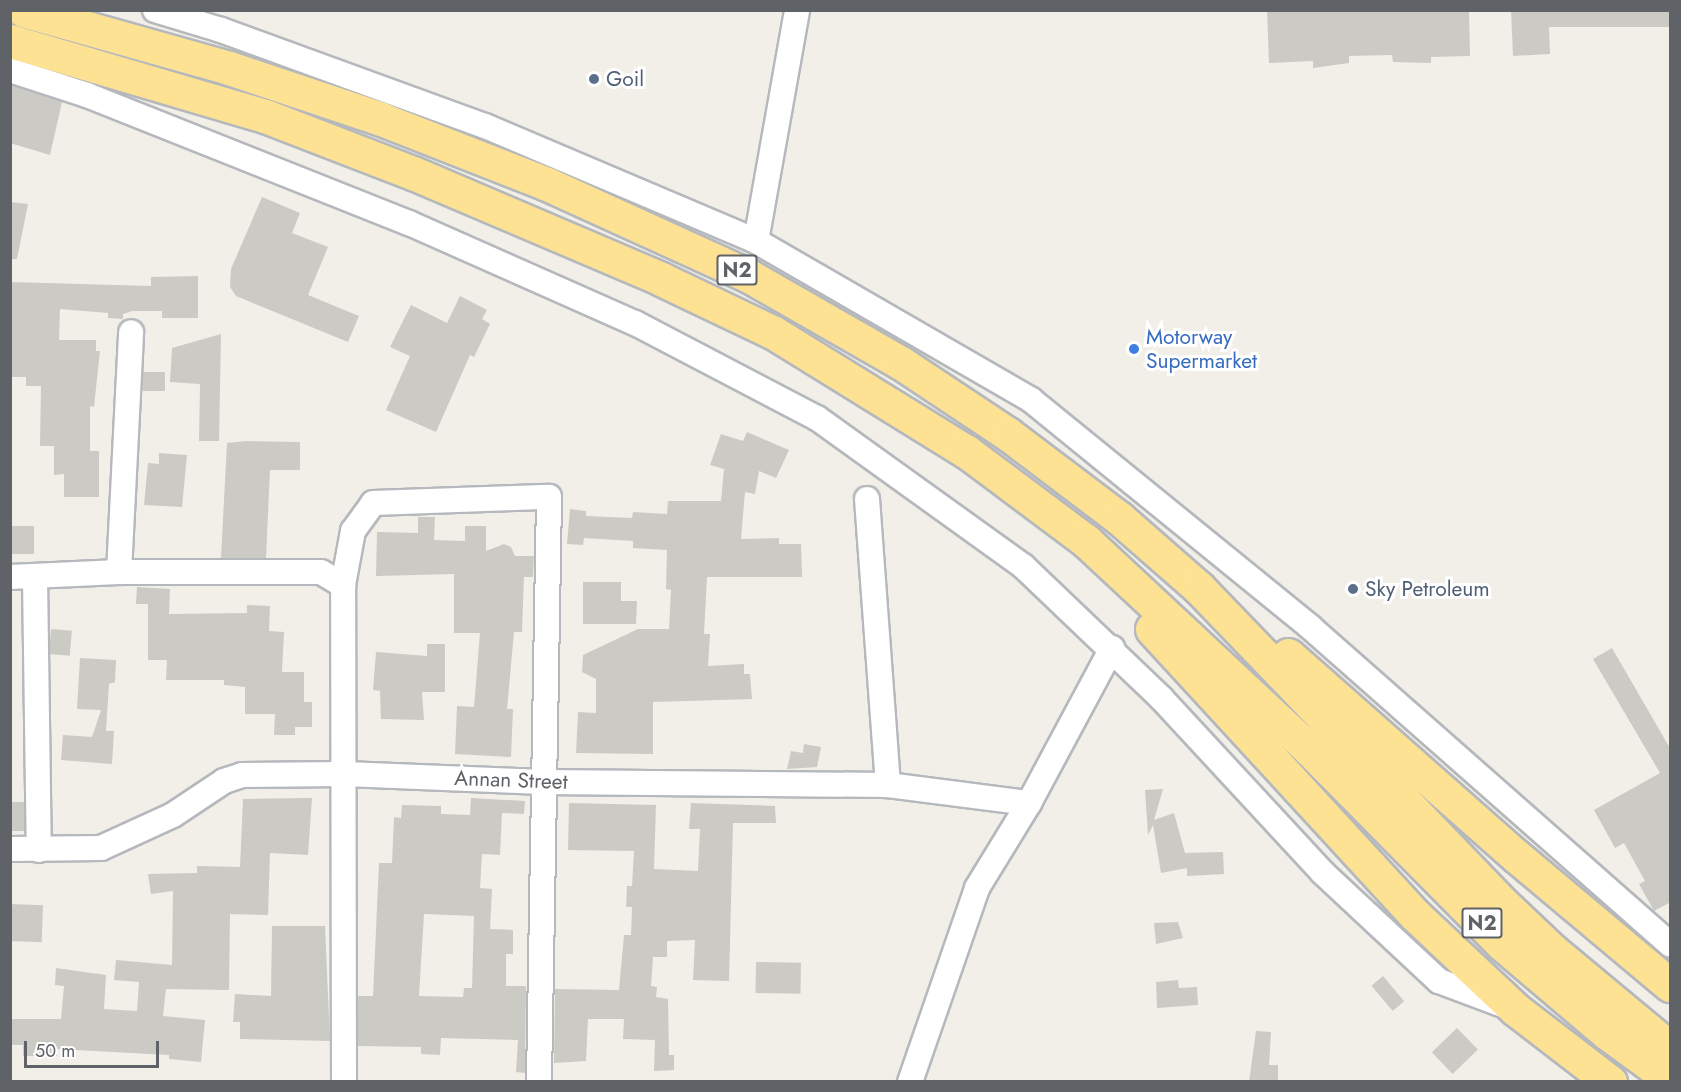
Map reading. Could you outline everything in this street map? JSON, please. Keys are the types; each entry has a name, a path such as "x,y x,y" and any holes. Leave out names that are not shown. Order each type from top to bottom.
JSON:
{"highway":[{"name":"N2","path":"23,10 229,68 381,119 547,184 749,276 901,363 1008,434 1119,518 1199,588 1322,741 1502,944 1607,1033 1671,1078"},
{"name":"N2","path":"10,41 265,116 413,173 651,275 774,333 967,452 1086,541 1322,741 1545,944 1671,1048"},
{"path":"967,452 1006,496 1147,623 1415,915 1515,1009 1610,1082"},
{"path":"1199,588 1247,619 1516,856 1671,985"}],"street":[{"path":"155,10 220,30 485,126 756,241 1031,400 1310,627 1671,944"},
{"path":"756,241 797,10"},
{"path":"10,70 87,95 419,228 635,323 817,418 1023,566 1112,648 1322,872 1439,981 1515,1009"},
{"path":"119,572 131,332"},
{"path":"344,1082 343,585 352,531 373,503 549,497 539,1082"},
{"path":"867,499 888,785"},
{"path":"10,577 119,572 321,572 343,585"},
{"path":"35,577 39,850"},
{"path":"910,1082 978,888 1029,803 1112,648"},
{"name":"Annan Street","path":"10,849 101,848 173,815 224,781 242,775 345,774 543,782 888,785 1029,803"}],"building":[{"path":"1267,10 1469,10 1470,56 1431,57 1431,63 1393,62 1392,55 1349,56 1349,63 1313,68 1313,61 1269,63"},
{"path":"1511,10 1671,10 1671,27 1549,27 1550,54 1513,56"},
{"path":"10,85 62,102 50,155 10,143"},
{"path":"262,197 300,213 292,233 328,247 308,295 359,316 348,342 236,296 230,287 231,269"},
{"path":"10,202 28,204 17,259 10,259"},
{"path":"198,276 198,318 162,318 162,311 132,311 123,314 123,319 108,318 108,313 60,309 59,340 96,340 96,351 100,351 94,407 90,406 90,451 99,451 99,497 64,497 64,474 54,475 54,446 40,446 41,386 26,386 26,377 10,377 10,282 151,286 151,277"},
{"path":"460,296 487,310 482,319 490,324 474,357 470,355 436,432 386,410 410,356 390,347 411,305 447,323"},
{"path":"221,334 219,441 199,441 200,384 170,382 172,348"},
{"path":"143,372 165,372 165,391 143,391"},
{"path":"747,432 789,450 776,478 759,471 755,494 745,492 741,539 779,538 779,544 801,544 802,577 707,577 704,634 710,634 708,666 744,664 744,674 750,674 752,699 653,702 653,754 576,753 578,712 596,713 596,679 582,672 583,655 638,629 669,629 671,590 666,589 667,550 633,548 633,541 584,538 583,545 567,544 570,509 586,511 586,516 632,518 633,512 667,514 668,501 721,501 724,469 710,465 721,434 743,441"},
{"path":"300,442 300,470 270,470 266,558 221,558 227,443"},
{"path":"159,453 187,455 182,507 144,505 148,463 159,464"},
{"path":"418,517 435,517 434,540 465,541 465,526 486,526 486,551 504,544 511,547 515,556 534,556 533,577 524,577 522,632 514,632 507,709 513,709 511,757 455,754 457,706 474,707 480,633 454,633 454,574 376,576 377,532 418,533"},
{"path":"11,526 34,526 34,554 11,554"},
{"path":"583,582 621,582 621,601 637,601 636,624 583,624"},
{"path":"137,587 170,589 169,614 247,613 247,605 270,606 269,631 284,632 282,672 304,672 304,702 312,702 312,727 295,727 295,735 274,735 275,714 245,714 245,687 224,685 224,680 166,680 167,660 148,660 148,604 136,604"},
{"path":"51,629 72,631 70,656 49,654"},
{"path":"427,644 445,644 445,692 422,692 424,720 381,719 380,691 373,690 376,652 427,656"},
{"path":"1612,648 1671,750 1671,902 1654,911 1639,884 1645,881 1624,843 1615,848 1594,810 1660,773 1593,659"},
{"path":"80,658 116,660 115,682 109,684 106,731 114,731 112,764 61,760 63,735 92,737 101,710 77,709"},
{"path":"804,744 821,747 817,767 787,769 791,751 803,753"},
{"path":"1163,789 1154,820 1174,813 1185,853 1223,852 1224,874 1187,876 1187,868 1161,873 1153,825 1148,835 1145,790"},
{"path":"312,798 308,855 270,853 268,915 230,914 229,990 166,989 163,1016 205,1020 201,1062 169,1059 169,1055 57,1049 57,1056 23,1056 23,1045 10,1045 10,1019 61,1019 64,986 55,985 56,968 106,975 104,1009 137,1011 139,982 114,980 116,960 172,965 173,891 151,894 148,874 197,873 197,866 240,867 243,799"},
{"path":"471,798 525,801 524,814 502,813 500,855 482,854 480,888 492,889 490,929 513,930 513,954 506,954 506,986 526,986 525,1073 516,1072 518,1040 441,1038 440,1055 421,1054 421,1047 358,1046 358,996 373,996 379,863 392,863 394,817 401,818 402,805 441,806 441,814 470,815","holes":["424,914 474,916 472,988 464,988 463,997 419,996"]},
{"path":"10,802 24,802 24,831 10,831"},
{"path":"569,803 656,805 654,869 698,871 700,829 689,829 691,803 775,806 776,823 733,823 729,981 693,980 695,940 667,941 667,957 653,957 651,986 657,987 656,997 668,999 669,1055 674,1055 674,1070 654,1071 655,1040 623,1039 624,1019 588,1019 586,1061 554,1063 555,989 619,990 624,935 631,935 632,907 626,907 627,886 632,886 634,851 568,850"},
{"path":"10,904 43,905 42,942 10,941"},
{"path":"1178,922 1183,938 1156,944 1154,923"},
{"path":"272,926 325,926 330,1041 240,1039 240,1022 233,1022 235,994 271,996"},
{"path":"756,962 801,963 800,994 755,993"},
{"path":"1383,976 1404,1001 1393,1011 1372,986"},
{"path":"1178,980 1179,988 1197,987 1198,1005 1157,1008 1156,982"},
{"path":"1457,1028 1478,1050 1453,1074 1432,1052"},
{"path":"1256,1031 1271,1032 1269,1065 1278,1065 1278,1082 1249,1082"}],"place":[{"name":"Goil","path":"594,79"},
{"name":"Motorway Supermarket","path":"1134,349"},
{"name":"Sky Petroleum","path":"1353,589"}]}
